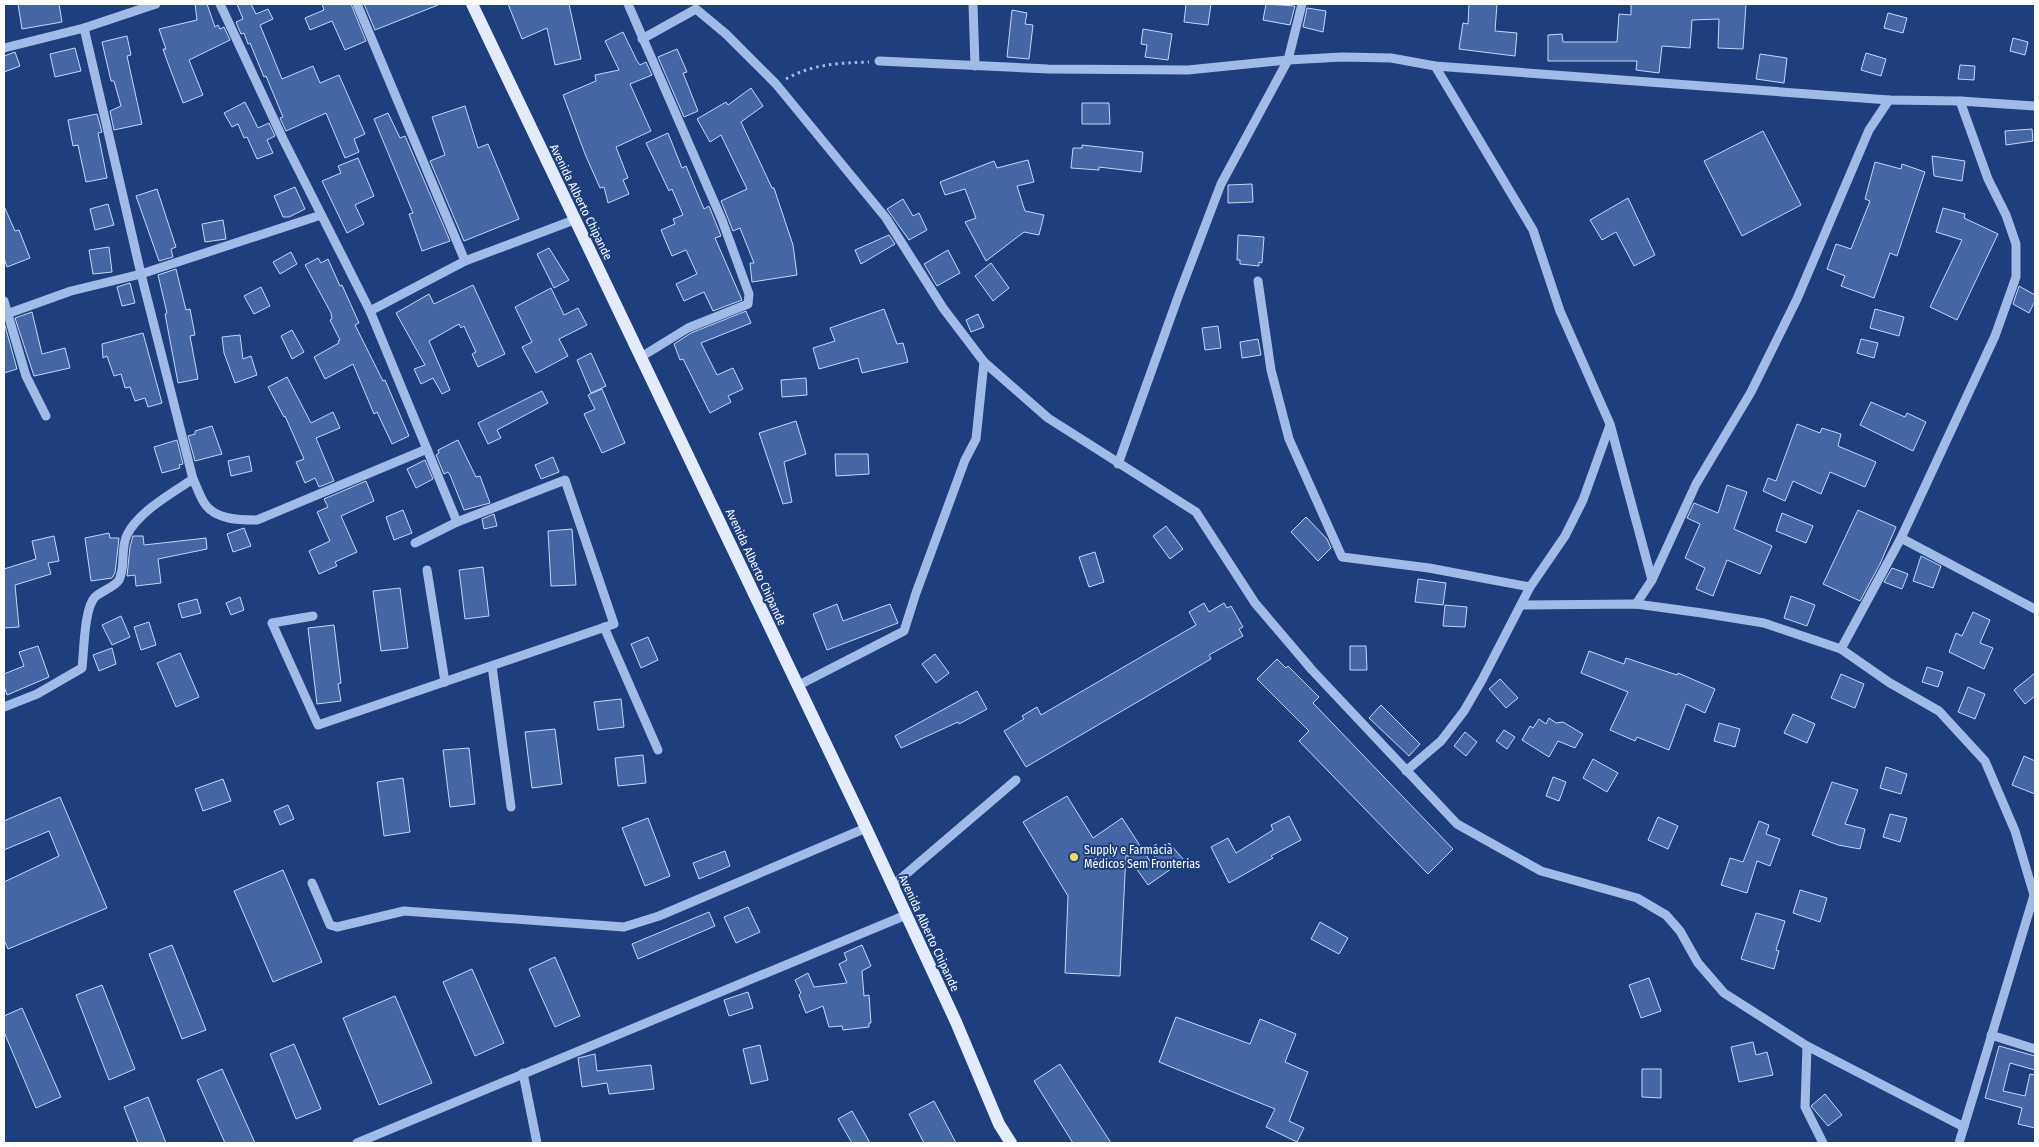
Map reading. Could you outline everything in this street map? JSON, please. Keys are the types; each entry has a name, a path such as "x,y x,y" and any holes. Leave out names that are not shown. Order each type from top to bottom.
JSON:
{"main road":[{"name":"Avenida Alberto Chipande","path":"472,4 866,828 956,1022 999,1124 1011,1143"}],"street":[{"path":"4,48 84,28 156,4"},
{"path":"220,4 283,139 370,311 457,522"},
{"path":"357,4 465,261"},
{"path":"628,4 722,220 749,294 748,304 688,328 641,357"},
{"path":"973,4 975,66"},
{"path":"1118,464 1178,296 1221,184 1288,60 1302,4"},
{"path":"642,39 696,9 726,34 776,84 886,218 943,308 984,362 1048,418 1196,512 1255,603 1312,670 1457,824 1541,871 1637,898 1666,915 1680,932 1698,964 1724,993 1807,1046 1964,1127"},
{"path":"84,28 141,274 193,479 205,505 217,514 235,520 257,520 427,449"},
{"path":"878,61 1048,69 1188,70 1288,60 1391,58 1435,66 1889,100 1960,101 2035,106"},
{"path":"1435,66 1533,230 1560,311 1610,424 1652,580"},
{"path":"1636,604 1652,580 1696,484 1763,367 1797,299 1869,130 1889,100"},
{"path":"1841,649 1901,538 1995,336 2016,277 2016,244 2006,214 1988,179 1960,101"},
{"path":"6,315 71,291 141,274 322,215"},
{"path":"370,311 465,261 574,220"},
{"path":"1258,281 1271,370 1289,438 1342,557 1429,568 1530,587"},
{"path":"4,301 6,315 26,376 46,416"},
{"path":"797,686 904,631 965,460 976,439 984,362"},
{"path":"1406,771 1440,741 1464,711 1530,587 1565,536 1582,500 1610,424"},
{"path":"4,707 44,690 82,668 88,616 93,599 102,591 118,583 123,572 123,552 127,535 147,511 193,479"},
{"path":"312,616 272,623 318,724 614,624 565,480 457,522 415,543"},
{"path":"1901,538 2035,609"},
{"path":"427,570 445,682"},
{"path":"1520,605 1636,604 1764,623 1841,649 1890,683 1939,711 1985,761 2016,831 2035,894 1990,1035 1959,1143"},
{"path":"604,627 658,750"},
{"path":"492,666 511,807"},
{"path":"892,886 1016,780"},
{"path":"312,882 330,925 337,927 404,911 624,927 659,916 866,828"},
{"path":"357,1143 906,915"},
{"path":"1990,1035 2035,1049"},
{"path":"1807,1046 1804,1107 1823,1143"},
{"path":"524,1073 537,1143"}],"path":[{"path":"776,84 803,70 825,65 878,61"}],"building":[{"path":"18,4 59,4 62,22 22,29"},
{"path":"195,4 207,4 215,27 218,25 220,29 224,27 230,40 189,60 203,95 183,103 163,49 166,49 159,29 197,20"},
{"path":"237,4 251,4 256,14 268,9 273,19 260,25 282,79 313,66 320,83 339,75 365,134 354,139 359,152 345,158 326,113 286,131 280,118 283,117 266,76 264,77 250,43 248,44 244,33 241,34 236,22 243,19"},
{"path":"322,4 351,4 366,41 345,50 332,21 310,30 305,18 324,10"},
{"path":"364,4 438,4 438,5 375,30"},
{"path":"508,4 569,4 581,59 555,65 547,28 522,39"},
{"path":"1186,4 1211,4 1208,25 1184,22"},
{"path":"1266,4 1295,6 1290,25 1263,20"},
{"path":"1469,4 1497,4 1495,31 1517,33 1515,56 1459,49 1463,23 1468,24"},
{"path":"1631,4 1746,4 1743,49 1718,48 1719,19 1692,20 1690,48 1662,46 1659,73 1636,70 1637,61 1548,61 1548,35 1562,34 1563,42 1617,42 1619,14 1631,15"},
{"path":"1307,8 1326,11 1323,32 1303,27"},
{"path":"1012,10 1027,13 1025,24 1033,25 1029,59 1007,57"},
{"path":"1888,13 1907,18 1903,33 1884,28"},
{"path":"1143,29 1172,34 1168,60 1145,57 1147,45 1141,44"},
{"path":"623,32 637,61 640,65 646,62 652,75 630,84 651,131 616,147 628,178 623,180 629,194 608,203 604,187 600,188 563,95 596,81 595,75 619,70 605,41"},
{"path":"127,36 131,55 127,56 142,124 114,130 110,111 121,106 114,81 111,81 102,42"},
{"path":"2013,38 2028,42 2025,55 2010,51"},
{"path":"75,48 81,71 55,77 50,54"},
{"path":"677,49 687,72 683,73 698,111 684,117 658,57"},
{"path":"15,52 20,66 4,72 4,56"},
{"path":"1866,53 1886,59 1881,76 1861,70"},
{"path":"1760,54 1787,58 1784,83 1756,79"},
{"path":"1960,65 1975,66 1974,80 1958,79"},
{"path":"751,88 763,106 741,122 772,188 774,188 793,245 797,275 752,282 750,263 754,263 740,228 733,231 721,201 747,189 721,135 710,142 697,119 726,102 728,105"},
{"path":"245,102 258,128 269,123 275,136 267,140 273,153 257,159 247,137 244,138 238,124 232,127 224,113"},
{"path":"1082,103 1109,103 1110,124 1082,124"},
{"path":"465,106 478,148 488,144 519,219 464,241 430,161 445,155 432,117"},
{"path":"388,113 400,138 405,136 450,241 422,251 409,214 413,213 374,119"},
{"path":"97,114 102,132 98,133 107,178 86,182 78,145 73,146 68,120"},
{"path":"2032,129 2033,141 2006,145 2005,131"},
{"path":"1763,131 1801,205 1742,236 1704,161"},
{"path":"668,133 682,168 686,166 704,209 709,206 721,236 715,238 742,300 713,311 704,292 684,301 676,284 697,274 686,250 672,256 661,230 675,224 673,219 683,215 672,189 669,191 646,143"},
{"path":"1082,145 1143,152 1141,172 1099,167 1099,170 1071,168 1073,148 1082,148"},
{"path":"1932,156 1965,161 1962,181 1934,176"},
{"path":"358,158 374,196 355,205 364,224 347,233 322,181 341,173 338,166"},
{"path":"1028,160 1034,182 1017,186 1025,211 1044,215 1039,235 1024,232 986,261 965,222 976,218 965,189 945,195 940,182 994,161 997,168"},
{"path":"1875,162 1901,169 1902,164 1925,172 1897,256 1890,253 1874,298 1841,286 1845,276 1827,269 1836,244 1851,249 1870,201 1865,199"},
{"path":"1252,184 1253,202 1228,203 1228,185"},
{"path":"295,187 305,209 289,217 283,217 274,196"},
{"path":"157,189 176,247 171,249 173,257 159,261 136,196"},
{"path":"1628,198 1655,255 1634,266 1616,232 1602,240 1590,220"},
{"path":"903,199 913,216 919,213 927,230 909,240 887,209"},
{"path":"108,204 114,225 95,230 90,209"},
{"path":"4,206 15,231 19,230 30,258 7,267 4,258"},
{"path":"1943,208 1965,214 1964,218 1998,234 1957,320 1930,307 1962,240 1936,232"},
{"path":"223,220 226,239 205,242 202,224"},
{"path":"889,235 895,244 861,264 855,250"},
{"path":"1238,235 1264,237 1262,263 1259,262 1259,266 1240,264 1240,260 1237,260"},
{"path":"109,247 112,272 93,274 89,250"},
{"path":"549,248 569,280 554,288 537,254"},
{"path":"948,250 960,273 937,286 924,264"},
{"path":"291,252 297,264 280,274 273,262"},
{"path":"318,258 321,263 328,259 340,286 342,285 359,323 355,325 383,381 385,380 409,436 392,444 377,412 374,414 353,364 325,379 314,357 339,343 338,341 340,340 330,320 332,319 331,313 305,265"},
{"path":"991,263 1009,288 993,301 975,276"},
{"path":"176,269 186,310 190,309 195,335 190,336 198,379 178,383 165,314 167,313 158,275"},
{"path":"130,283 135,303 122,306 117,287"},
{"path":"473,285 505,354 478,367 472,354 476,352 464,326 461,328 459,324 429,341 450,390 442,394 433,378 421,384 414,369 425,365 396,313 429,294 434,304"},
{"path":"2019,286 2035,295 2035,301 2029,313 2013,304"},
{"path":"261,287 270,306 254,314 244,296"},
{"path":"551,288 564,315 578,308 587,325 559,339 568,356 536,373 522,347 532,342 515,307"},
{"path":"884,309 897,344 903,343 908,362 862,373 858,358 819,369 813,348 835,341 830,328"},
{"path":"1875,309 1904,317 1899,336 1870,328"},
{"path":"746,311 751,323 701,343 717,375 733,368 743,389 728,396 731,402 710,413 683,359 680,360 674,344 691,333"},
{"path":"32,312 42,354 65,348 70,368 34,376 15,318"},
{"path":"978,314 984,327 971,332 966,320"},
{"path":"4,322 17,369 4,373"},
{"path":"1218,326 1221,348 1205,350 1202,328"},
{"path":"292,330 304,352 292,359 281,336"},
{"path":"143,333 162,403 148,407 145,398 135,401 130,387 125,388 121,374 114,376 107,356 103,358 102,344"},
{"path":"240,335 243,359 251,356 257,375 235,383 224,353 222,337"},
{"path":"1258,339 1261,355 1242,358 1240,342"},
{"path":"1861,339 1878,343 1874,358 1857,353"},
{"path":"591,353 606,386 591,393 577,360"},
{"path":"287,377 311,423 333,412 340,428 316,438 334,481 319,487 315,478 305,483 296,462 304,459 285,416 268,387"},
{"path":"806,378 807,395 782,397 781,380"},
{"path":"602,389 625,443 602,453 584,414 595,409 588,395"},
{"path":"542,391 548,403 497,430 501,438 488,444 478,423"},
{"path":"1871,402 1905,417 1907,413 1926,422 1913,451 1860,425"},
{"path":"796,421 806,454 784,462 792,502 783,504 759,433"},
{"path":"1797,424 1820,433 1822,428 1841,434 1838,446 1876,462 1865,487 1830,472 1821,494 1793,481 1785,501 1763,491 1768,478 1776,481"},
{"path":"212,426 222,454 195,461 188,436 195,434 195,431"},
{"path":"177,440 183,464 179,465 180,468 162,473 154,447"},
{"path":"458,440 476,477 480,476 490,503 464,510 450,475 448,472 444,474 436,455 439,453 438,450"},
{"path":"835,454 868,454 869,474 836,476"},
{"path":"249,456 252,471 231,476 228,461"},
{"path":"553,457 559,472 541,479 535,465"},
{"path":"425,460 433,479 416,488 407,469"},
{"path":"366,481 374,501 341,516 357,552 335,562 337,566 319,574 309,551 330,541 317,512 328,507 324,499"},
{"path":"1727,485 1747,492 1734,529 1772,546 1760,574 1727,560 1713,596 1696,589 1705,568 1685,558 1700,524 1687,518 1694,503 1718,513"},
{"path":"403,510 412,533 394,540 386,517"},
{"path":"1858,510 1896,527 1880,564 1860,601 1823,584"},
{"path":"1782,513 1813,526 1806,543 1776,531"},
{"path":"494,514 497,526 484,529 482,519"},
{"path":"1306,517 1327,539 1331,548 1318,561 1291,532"},
{"path":"1166,526 1183,549 1170,559 1153,536"},
{"path":"244,528 251,546 233,552 227,534"},
{"path":"572,529 576,585 551,586 548,531"},
{"path":"109,533 110,538 119,538 115,573 112,578 91,581 85,538"},
{"path":"54,536 59,561 48,563 51,574 15,585 19,627 4,628 4,569 36,559 32,541"},
{"path":"133,536 143,536 144,545 206,538 207,549 158,559 161,583 136,586 135,575 127,576"},
{"path":"1095,552 1104,582 1089,587 1079,557"},
{"path":"1921,556 1941,566 1933,588 1913,581"},
{"path":"483,567 489,616 465,619 459,570"},
{"path":"1892,568 1908,574 1902,589 1884,582"},
{"path":"1418,579 1446,583 1443,605 1415,602"},
{"path":"400,588 408,648 381,651 373,591"},
{"path":"1791,596 1815,605 1807,626 1784,618"},
{"path":"240,597 244,610 231,615 226,603"},
{"path":"197,599 201,613 182,618 178,604"},
{"path":"1204,603 1209,612 1224,603 1227,608 1231,606 1243,627 1239,629 1243,636 1209,655 1211,659 1026,767 1004,731 1024,719 1022,716 1037,707 1041,715 1196,625 1189,612"},
{"path":"837,604 843,621 890,604 898,623 827,650 813,614"},
{"path":"1445,605 1467,607 1465,627 1443,626"},
{"path":"1973,612 1990,620 1980,643 1993,648 1984,669 1949,652 1956,633 1962,636"},
{"path":"121,616 130,637 112,645 102,625"},
{"path":"149,622 156,645 141,650 134,627"},
{"path":"334,625 341,683 338,684 341,701 317,704 308,628"},
{"path":"648,637 658,660 641,668 631,644"},
{"path":"38,646 49,677 7,695 4,686 4,674 24,666 19,652"},
{"path":"1350,646 1366,646 1367,670 1350,670"},
{"path":"112,648 116,664 99,671 93,655"},
{"path":"1589,651 1624,664 1626,658 1677,675 1678,673 1715,689 1705,713 1686,704 1669,750 1637,737 1635,741 1610,730 1628,692 1581,673"},
{"path":"180,653 199,697 176,707 157,663"},
{"path":"935,654 949,673 936,683 922,664"},
{"path":"1277,659 1286,668 1288,666 1319,697 1313,703 1453,849 1428,874 1299,741 1309,731 1257,679"},
{"path":"1927,667 1943,672 1938,687 1922,682"},
{"path":"2035,673 2035,696 2025,704 2014,690"},
{"path":"1841,674 1864,684 1855,708 1831,698"},
{"path":"1500,679 1518,698 1506,708 1489,689"},
{"path":"1968,687 1985,694 1975,719 1958,712"},
{"path":"977,691 987,709 959,724 958,722 901,748 895,736"},
{"path":"621,699 624,727 598,730 594,702"},
{"path":"1381,705 1420,744 1409,756 1369,718"},
{"path":"1793,714 1815,724 1807,743 1784,733"},
{"path":"1549,718 1556,723 1563,722 1583,734 1575,748 1558,741 1549,757 1522,740 1530,726 1533,728 1539,719 1546,724"},
{"path":"1719,723 1740,729 1735,747 1714,741"},
{"path":"555,729 562,784 532,788 525,732"},
{"path":"1504,730 1515,737 1507,749 1496,741"},
{"path":"1465,732 1477,742 1466,756 1454,746"},
{"path":"469,748 475,804 450,807 443,750"},
{"path":"643,755 646,783 618,786 615,758"},
{"path":"2024,756 2035,761 2035,794 2012,785"},
{"path":"1593,759 1618,773 1607,792 1583,778"},
{"path":"1886,767 1907,774 1901,794 1880,788"},
{"path":"1553,777 1566,782 1559,801 1546,796"},
{"path":"403,778 410,832 384,836 377,782"},
{"path":"223,779 231,801 203,811 195,789"},
{"path":"1832,782 1858,790 1845,824 1865,829 1860,849 1838,845 1812,835"},
{"name":"Supply e Farmácia Médicos Sem Fronterias","path":"1067,796 1093,838 1122,818 1150,861 1169,843 1184,860 1148,885 1126,854 1120,976 1065,973 1068,896 1023,822"},
{"path":"60,797 107,908 8,949 4,940 4,882 59,856 49,831 4,850 4,821"},
{"path":"288,805 294,819 280,825 274,811"},
{"path":"1890,814 1907,818 1900,842 1883,837"},
{"path":"1289,816 1301,840 1271,856 1273,858 1229,883 1211,847 1228,838 1236,853 1273,830 1271,825"},
{"path":"1658,817 1678,826 1668,849 1648,840"},
{"path":"648,818 670,876 645,886 622,828"},
{"path":"1759,821 1769,825 1766,834 1780,839 1770,866 1757,861 1747,893 1721,885 1730,858 1743,862"},
{"path":"725,851 730,866 699,879 693,863"},
{"path":"283,870 322,962 273,982 234,891"},
{"path":"1800,890 1827,898 1820,922 1793,913"},
{"path":"748,907 760,932 736,943 724,917"},
{"path":"709,912 715,926 638,959 632,944"},
{"path":"1756,913 1785,921 1776,950 1779,951 1774,969 1741,959"},
{"path":"1320,922 1348,938 1339,954 1311,939"},
{"path":"172,945 206,1030 182,1039 149,954"},
{"path":"862,945 871,966 862,971 864,996 869,995 871,1023 869,1023 869,1027 843,1030 842,1026 829,1027 823,1006 806,1013 799,995 801,993 795,980 808,973 814,987 847,983 839,964 847,960 844,953"},
{"path":"555,957 580,1016 555,1027 529,969"},
{"path":"472,969 504,1043 475,1056 443,982"},
{"path":"1649,978 1661,1011 1641,1018 1629,985"},
{"path":"102,985 135,1069 109,1080 76,995"},
{"path":"748,992 753,1008 729,1016 724,1000"},
{"path":"395,996 432,1083 379,1105 343,1018"},
{"path":"22,1008 61,1097 36,1108 4,1032 4,1016"},
{"path":"1176,1017 1250,1044 1260,1019 1296,1034 1285,1062 1308,1072 1289,1121 1304,1128 1297,1142 1266,1127 1275,1109 1159,1062"},
{"path":"1753,1042 1756,1055 1767,1052 1773,1075 1739,1082 1731,1047"},
{"path":"294,1044 321,1109 296,1119 270,1054"},
{"path":"760,1045 768,1080 751,1084 743,1049"},
{"path":"1999,1046 2035,1056 2035,1070 2010,1063 2003,1091 2025,1096 2030,1074 2035,1075 2035,1128 2018,1124 2022,1108 1985,1098"},
{"path":"595,1054 597,1071 651,1065 654,1089 609,1094 607,1083 582,1087 578,1058"},
{"path":"1060,1064 1111,1143 1073,1143 1034,1081"},
{"path":"222,1069 255,1143 225,1143 197,1080"},
{"path":"1642,1069 1661,1069 1661,1098 1642,1097"},
{"path":"1825,1094 1842,1115 1828,1126 1811,1106"},
{"path":"148,1097 166,1143 138,1143 124,1107"},
{"path":"934,1101 956,1143 924,1143 909,1114"},
{"path":"852,1111 870,1143 852,1143 838,1119"}],"place":[{"name":"Supply e Farmácia Médicos Sem Fronterias","path":"1074,857"}]}
